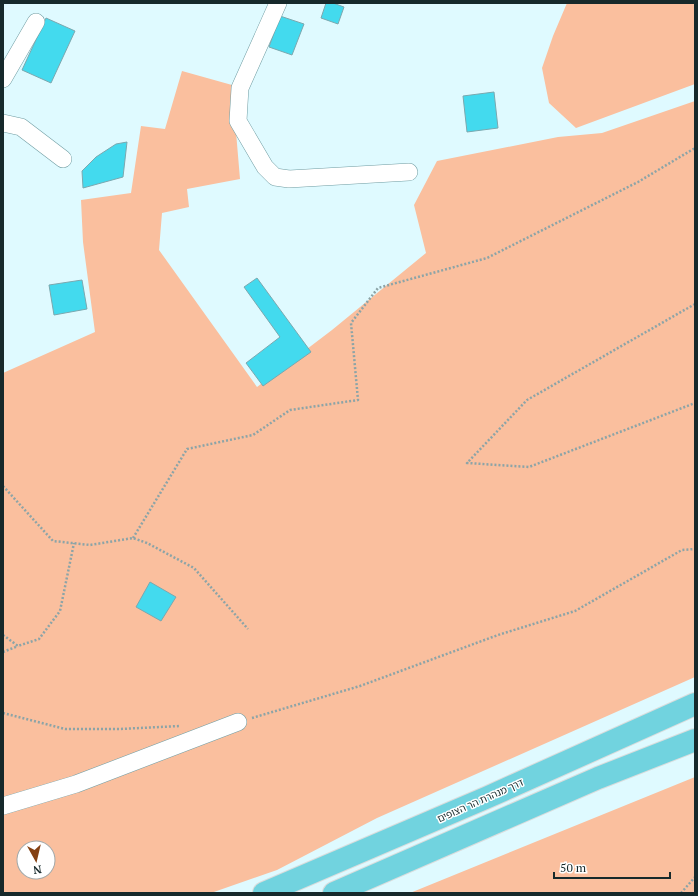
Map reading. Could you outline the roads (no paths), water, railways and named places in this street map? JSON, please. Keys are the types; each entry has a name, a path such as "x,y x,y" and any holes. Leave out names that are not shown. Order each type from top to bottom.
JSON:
{"main road":[{"name":"דרך מנהרת הר הצופים","path":"264,893 488,797 695,704"},
{"path":"334,893 598,778 695,740"}],"street":[{"path":"278,3 240,88 238,121 265,167 275,177 289,179 409,172"},
{"path":"3,79 36,22"},
{"path":"3,123 21,127 63,159"},
{"path":"3,806 76,784 238,722"}]}
